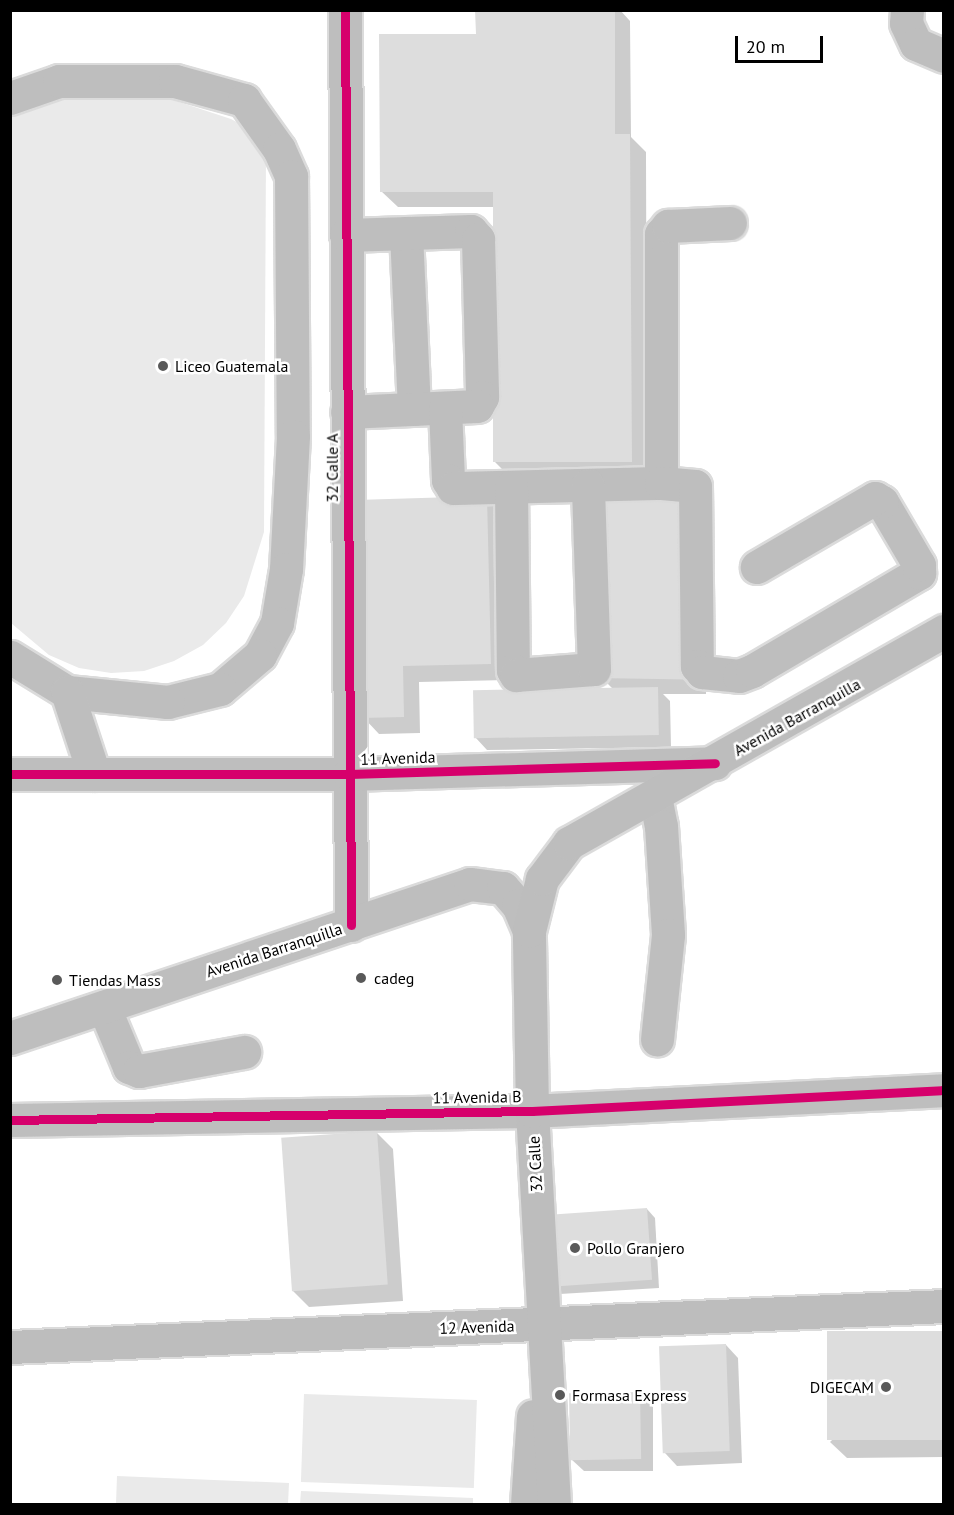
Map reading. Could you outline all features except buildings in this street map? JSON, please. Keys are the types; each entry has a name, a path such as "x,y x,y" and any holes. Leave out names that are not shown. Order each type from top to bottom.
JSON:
{"main road":[{"name":"Avenida Barranquilla","path":"529,930 542,879 569,843 715,763 944,631"},
{"name":"32 Calle","path":"529,930 532,1111 554,1504"},
{"name":"12 Avenida","path":"10,1347 944,1306"},
{"name":"32 Calle","path":"527,1504 527,1467 543,1324"}],"street":[{"name":"32 Calle A","path":"345,10 351,925"},
{"path":"907,10 906,23 916,44 944,56"},
{"path":"10,98 59,81 175,81 244,100 279,149 291,176 293,436 286,569 277,623 260,655 220,689 168,702 68,692 10,657"},
{"path":"661,483 661,234 668,226 730,223"},
{"path":"346,235 471,231 478,239 482,397 477,406 347,412"},
{"path":"406,233 429,408 448,480 453,488 661,483 695,486 697,666 702,672 739,676 752,671 919,573 919,565 882,502 875,498 756,567"},
{"path":"511,487 513,670 516,675 594,669 588,485"},
{"path":"68,692 94,774"},
{"name":"11 Avenida","path":"10,774 349,774 715,763"},
{"path":"655,796 661,826 668,935 657,1039"},
{"name":"Avenida Barranquilla","path":"10,1038 470,884 502,888 518,905 529,930"},
{"path":"104,1007 129,1067 139,1071 244,1052"},
{"name":"11 Avenida B","path":"10,1120 532,1111 944,1090"}],"shaded area":[{"name":"Liceo Guatemala","path":"158,95 231,119 244,126 266,153 264,532 244,596 226,623 203,645 174,661 144,671 111,673 79,668 49,655 11,623 10,115 70,96"},
{"path":"304,1394 477,1400 474,1488 301,1482"},
{"path":"117,1476 289,1483 288,1504 116,1504"},
{"path":"301,1491 473,1498 473,1504 300,1504"}],"cycle path":[{"path":"345,10 351,925"},
{"path":"10,774 349,774 715,763"},
{"path":"10,1120 532,1111 944,1090"}],"place":[{"name":"Liceo Guatemala","path":"163,366"},
{"name":"cadeg","path":"361,978"},
{"name":"Tiendas Mass","path":"57,980"},
{"name":"Pollo Granjero","path":"575,1248"},
{"name":"DIGECAM","path":"886,1387"},
{"name":"Formasa Express","path":"560,1395"}]}
